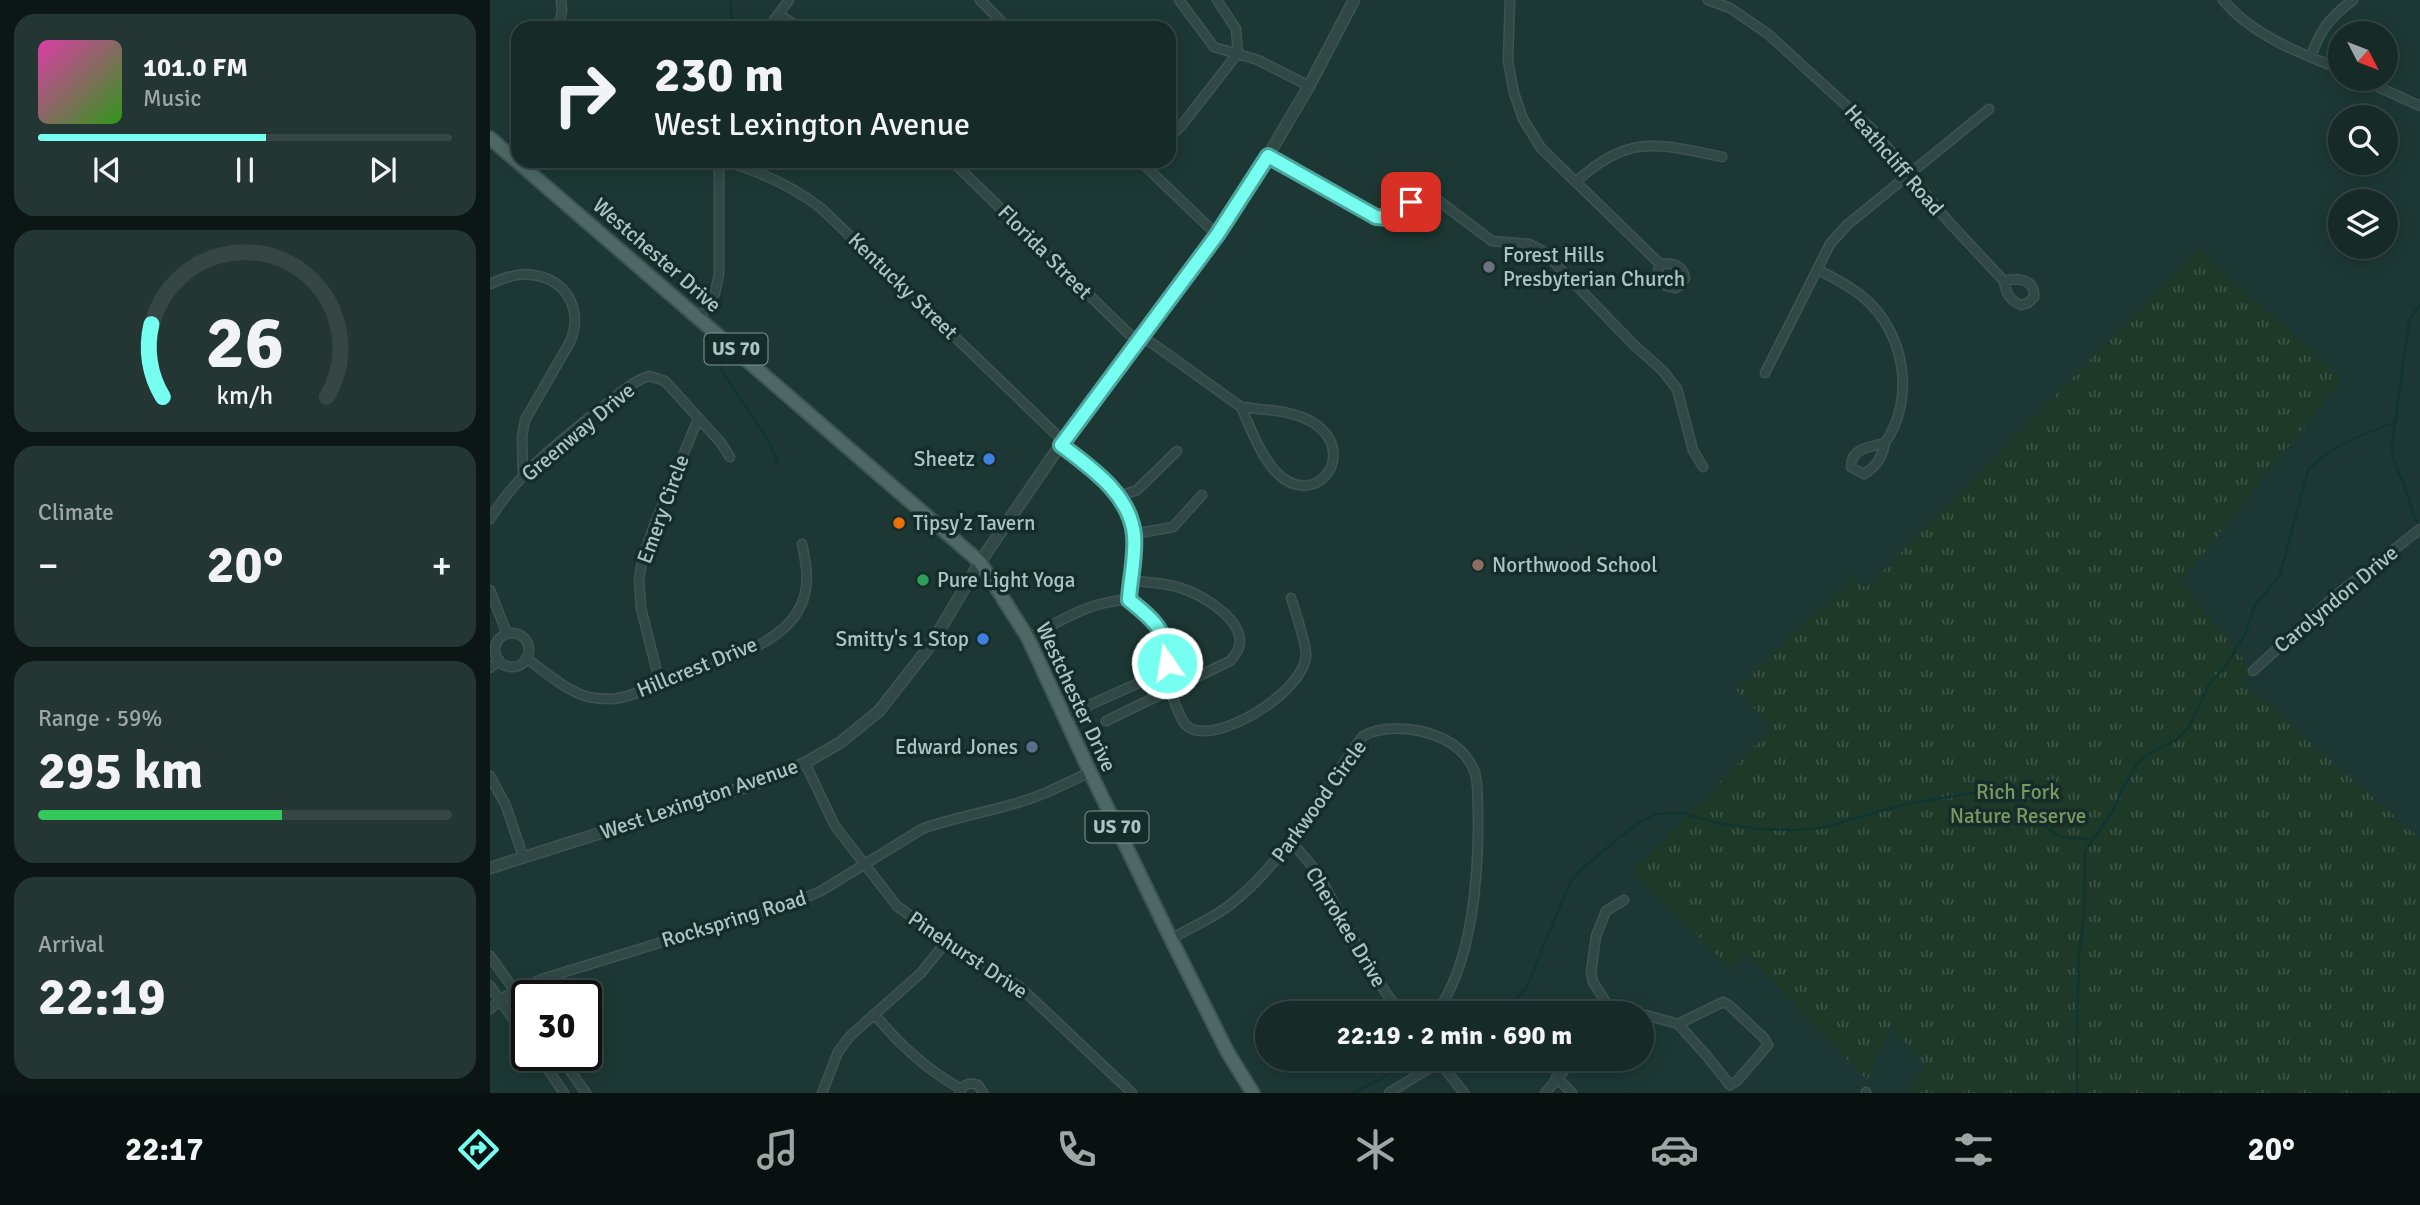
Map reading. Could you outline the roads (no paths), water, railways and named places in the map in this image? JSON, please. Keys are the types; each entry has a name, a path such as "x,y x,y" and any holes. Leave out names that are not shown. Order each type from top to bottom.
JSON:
{"main road":[{"name":"Westchester Drive","path":"490,138 511,156"},
{"name":"Westchester Drive","path":"525,168 980,562 1028,638 1171,939 1228,1053 1253,1093"}],"street":[{"path":"560,21 561,0"},
{"path":"773,21 789,0"},
{"path":"980,0 1001,21"},
{"path":"1179,0 1214,47 1238,53 1310,86"},
{"path":"1176,130 1238,53 1236,29 1217,0"},
{"name":"West Lexington Avenue","path":"490,868 755,784 805,763 841,742 879,711 930,646 980,562 1062,443 1217,235 1310,86 1354,0"},
{"path":"1510,0 1508,61 1522,119 1541,148 1660,264"},
{"name":"Heathcliff Road","path":"1709,0 1732,4 1873,130 1948,221 2004,281"},
{"path":"2223,0 2266,34 2328,64"},
{"path":"2311,57 2319,32 2353,0"},
{"path":"778,14 789,21"},
{"path":"2387,91 2420,106"},
{"path":"1765,373 1830,244 1847,225 1989,109"},
{"path":"1577,181 1594,165 1614,155 1651,144 1677,146 1722,157"},
{"path":"1268,156 1376,217 1389,218 1417,198 1429,197 1439,201 1492,241 1529,244 1543,251 1633,344 1672,380 1677,389 1693,450 1703,467"},
{"path":"700,317 715,293 719,274 721,168"},
{"name":"Kentucky Street","path":"749,168 788,186 822,209 1120,496"},
{"name":"Florida Street","path":"959,168 1129,334 1152,343 1241,407"},
{"path":"1149,168 1217,235"},
{"path":"1817,269 1864,298 1884,320 1896,346 1902,371 1903,400 1898,420 1885,443 1882,456 1870,470 1864,474 1851,467 1851,459 1860,450 1885,443"},
{"path":"490,284 524,274 543,277 560,287 568,296 576,315 575,331 570,342 525,420 522,437 523,476"},
{"name":"Greenway Drive","path":"490,519 523,476 571,433 643,378 656,377 665,381 721,443 730,457"},
{"path":"1241,407 1291,414 1316,424 1331,442 1334,456 1331,468 1322,480 1308,487 1291,484 1277,473 1261,450 1241,407"},
{"name":"Emery Circle","path":"660,684 643,618 639,581 642,559 698,419"},
{"path":"1129,600 1134,534 1120,496 1137,490 1177,451"},
{"path":"1134,534 1173,527 1202,495"},
{"name":"Carolyndon Drive","path":"2253,671 2335,596 2420,529"},
{"name":"Hillcrest Drive","path":"526,658 561,684 585,696 612,699 746,652 789,623 798,612 806,595 808,580 802,544"},
{"path":"1106,722 1230,661 1239,648 1237,629 1224,612 1198,595 1169,585 1132,580"},
{"path":"490,590 507,634"},
{"path":"1163,672 1185,724 1194,730 1216,729 1260,712 1282,696 1299,677 1306,655 1291,598"},
{"path":"1028,638 1110,600 1129,600 1153,619 1163,635 1168,648 1163,672 1065,716"},
{"path":"507,634 519,634 527,642 529,653 526,658 513,666 499,660 496,645 507,634"},
{"path":"490,668 499,660"},
{"name":"Parkwood Circle","path":"1171,939 1230,906 1267,871 1291,841 1363,736 1375,730 1405,728 1447,740 1468,759 1477,781 1476,877 1462,954 1444,1001"},
{"name":"Pinehurst Drive","path":"805,763 835,826 897,906 946,942 1020,987 1132,1093"},
{"name":"Rockspring Road","path":"540,980 803,899 821,891 922,829 940,822 1016,804 1090,772"},
{"path":"490,776 506,806 523,856"},
{"name":"Cherokee Drive","path":"1291,841 1317,872 1371,971 1392,1001"},
{"path":"1605,1001 1593,982 1591,972 1596,936 1606,911 1624,900"},
{"path":"822,1093 838,1052 861,1024 921,973 946,942"},
{"path":"490,956 511,985"},
{"path":"490,986 511,1016"},
{"name":"Rockspring Road","path":"490,1009 511,993"},
{"path":"1654,1018 1678,1024 1730,1085 1737,1081 1768,1045 1765,1038 1723,1002 1678,1024"},
{"path":"874,1014 925,1067 960,1091 967,1084 974,1084 983,1093"},
{"path":"549,1071 564,1093"},
{"path":"570,1071 586,1093"},
{"path":"1389,1093 1422,1071"},
{"path":"1447,1071 1464,1093"},
{"path":"1545,1093 1563,1071"},
{"path":"1556,1077 1572,1093"}],"waterway":[{"path":"730,0 732,20"},
{"path":"714,313 722,298"},
{"path":"2418,523 2395,464 2392,445 2409,321 2420,304"},
{"path":"710,335 721,369 762,431 778,464"},
{"path":"2077,1093 2079,954 2084,916 2085,851 2113,811 2137,764 2149,754 2176,740 2189,727 2208,686 2224,668 2245,634 2255,605 2280,575 2308,470 2337,447 2396,422"},
{"path":"1516,1001 1526,988 1571,881 1620,837 1656,814 1683,813 1713,822 1758,829 1794,830 1821,828 1906,804 1972,793 2016,800 2031,817 2056,834 2064,838 2092,839"},
{"path":"1353,1093 1394,1071"}],"place":[{"name":"Forest Hills Presbyterian Church","path":"1489,267"},
{"name":"Sheetz","path":"989,459"},
{"name":"Tipsy'z Tavern","path":"899,523"},
{"name":"Northwood School","path":"1478,565"},
{"name":"Pure Light Yoga","path":"923,580"},
{"name":"Smitty's 1 Stop","path":"983,639"},
{"name":"Edward Jones","path":"1032,747"}],"park label":[{"name":"Rich Fork Nature Reserve","path":"2018,804"}]}
